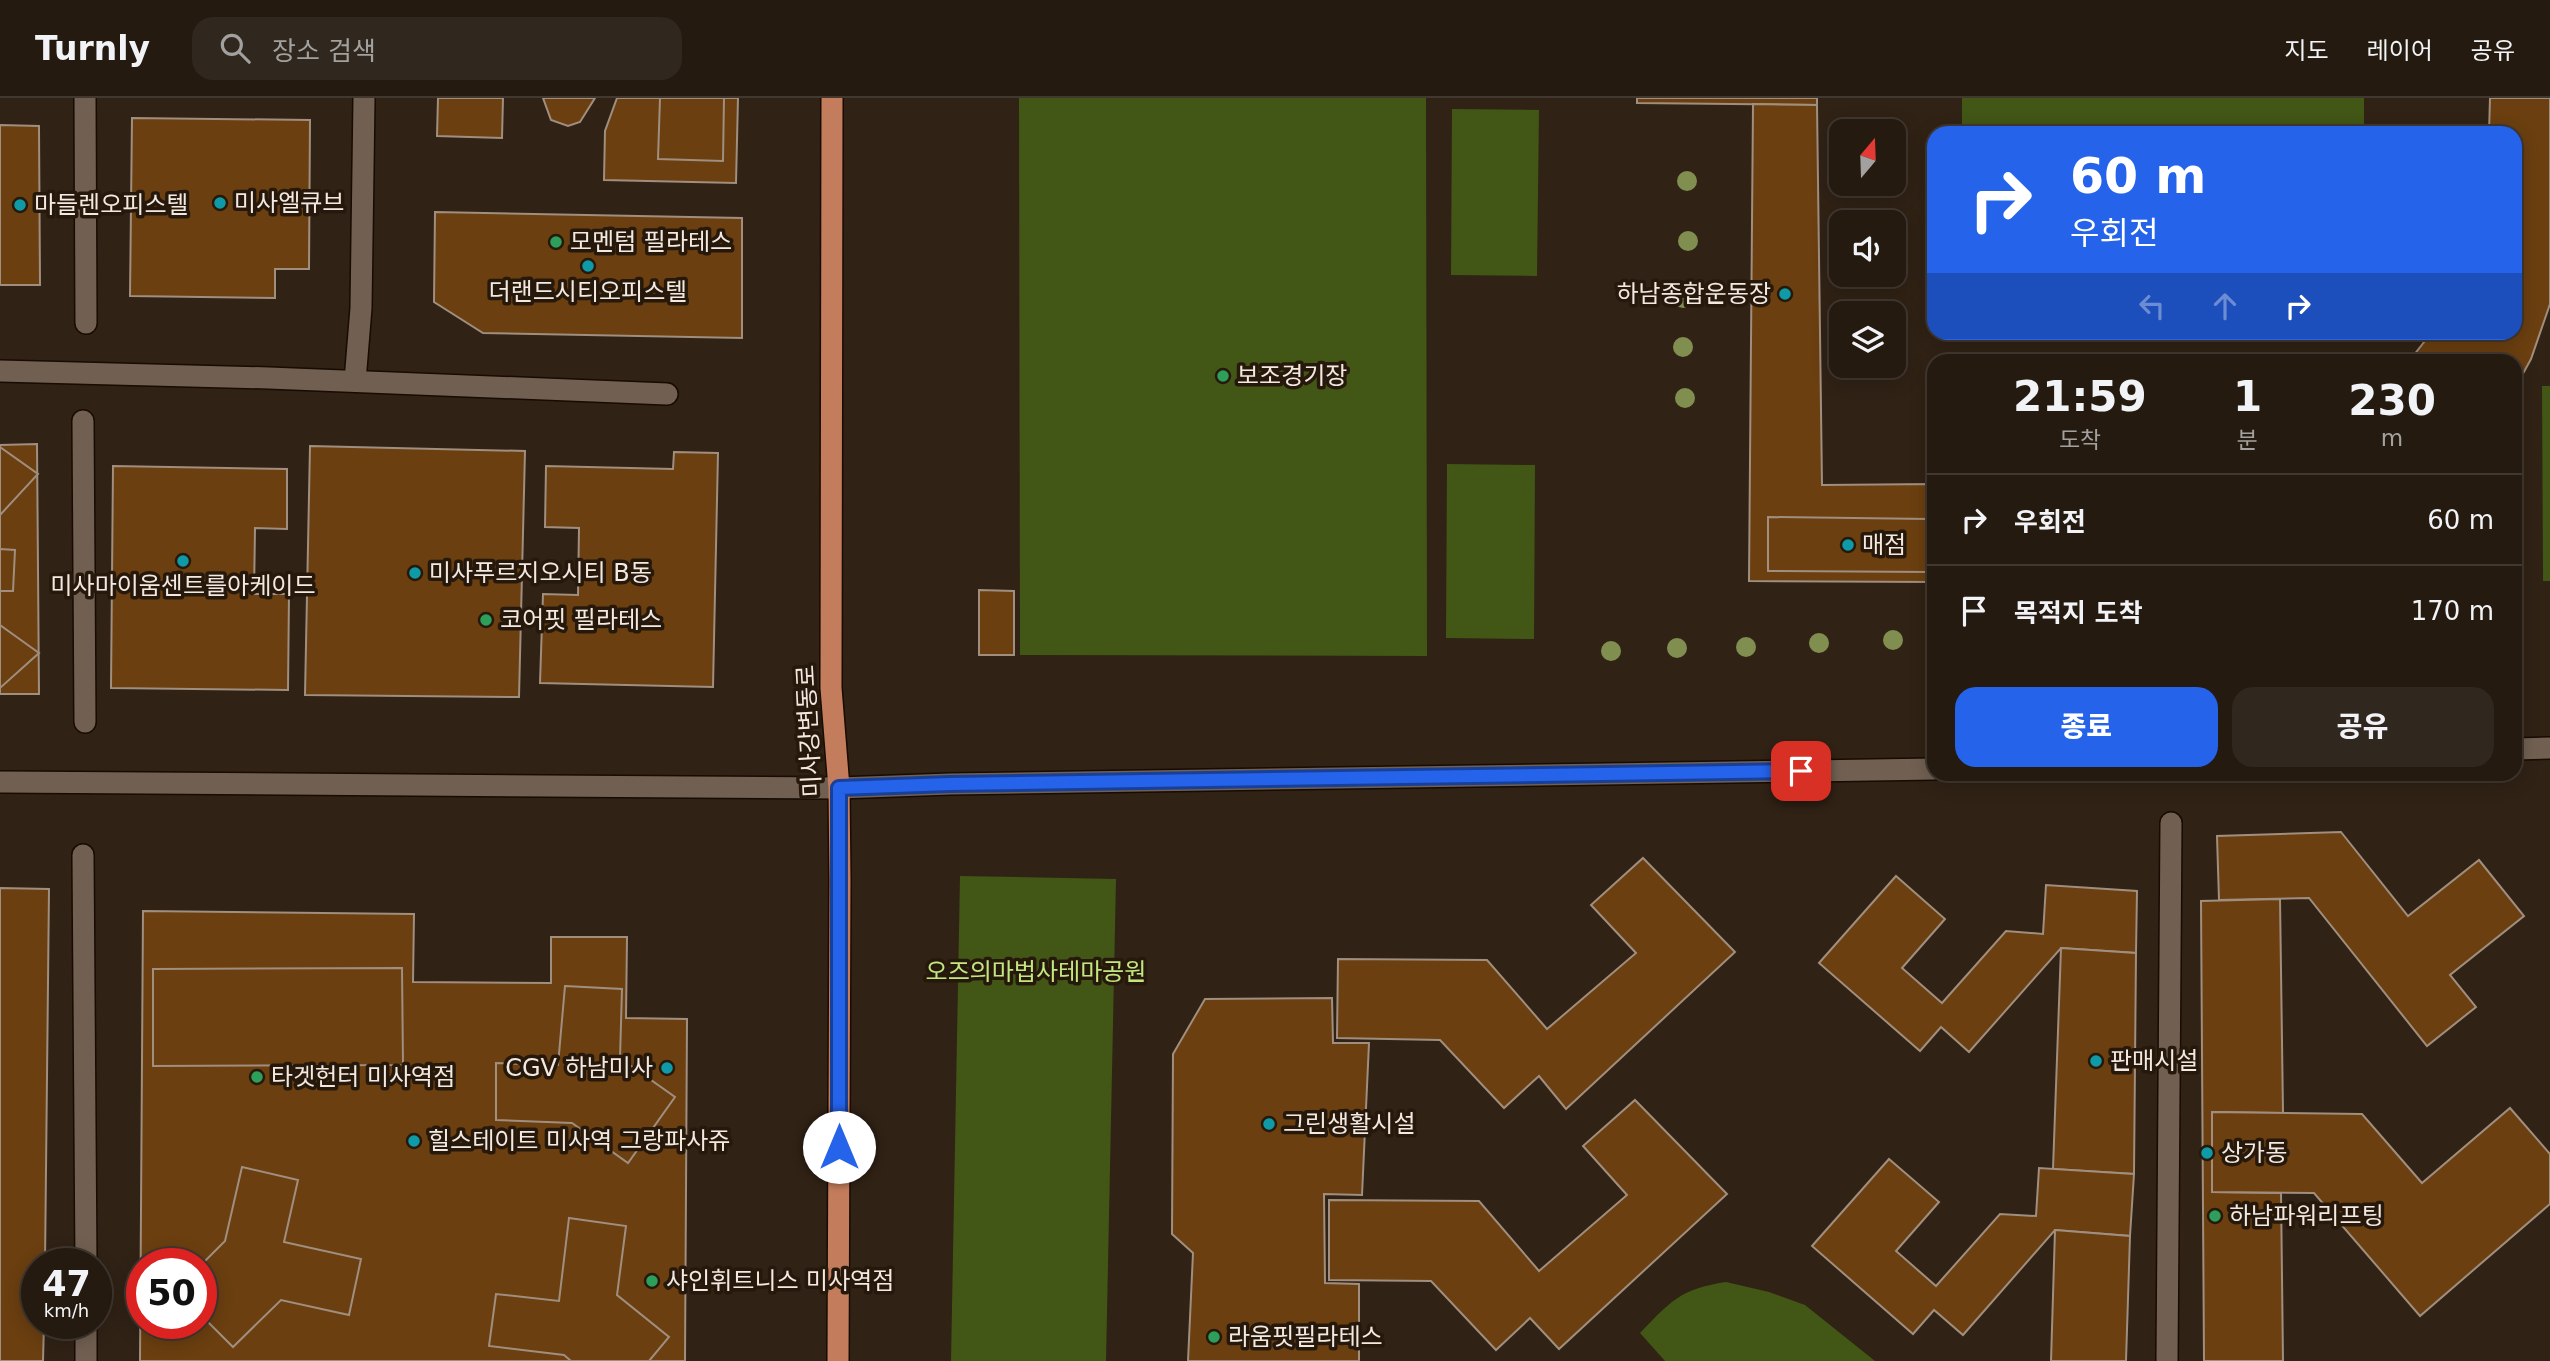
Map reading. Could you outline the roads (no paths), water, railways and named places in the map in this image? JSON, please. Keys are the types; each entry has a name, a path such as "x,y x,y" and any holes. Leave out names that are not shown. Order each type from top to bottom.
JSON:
{"main road":[{"name":"미사강변동로","path":"832,98 831,688 839,788 838,1361"}],"street":[{"path":"85,98 86,323"},
{"path":"355,382 361,308 364,98"},
{"path":"0,371 667,394"},
{"path":"83,421 85,722"},
{"path":"2522,750 2550,748"},
{"path":"0,782 839,788 1927,769"},
{"path":"2167,1361 2171,822"},
{"path":"83,855 86,1248"},
{"path":"86,1339 86,1361"}],"place":[{"name":"미사엘큐브","path":"220,203"},
{"name":"마들렌오피스텔","path":"20,205"},
{"name":"모멘텀 필라테스","path":"556,242"},
{"name":"더랜드시티오피스텔","path":"588,266"},
{"name":"하남종합운동장","path":"1785,294"},
{"name":"보조경기장","path":"1223,376"},
{"name":"매점","path":"1848,545"},
{"name":"미사마이움센트를아케이드","path":"183,561"},
{"name":"미사푸르지오시티 B동","path":"415,573"},
{"name":"코어핏 필라테스","path":"486,620"},
{"name":"판매시설","path":"2096,1061"},
{"name":"CGV 하남미사","path":"667,1068"},
{"name":"타겟헌터 미사역점","path":"257,1077"},
{"name":"그린생활시설","path":"1269,1124"},
{"name":"힐스테이트 미사역 그랑파사쥬","path":"414,1141"},
{"name":"상가동","path":"2207,1153"},
{"name":"하남파워리프팅","path":"2215,1216"},
{"name":"샤인휘트니스 미사역점","path":"652,1281"},
{"name":"라움핏필라테스","path":"1214,1337"}],"park label":[{"name":"오즈의마법사테마공원","path":"1036,972"}]}
